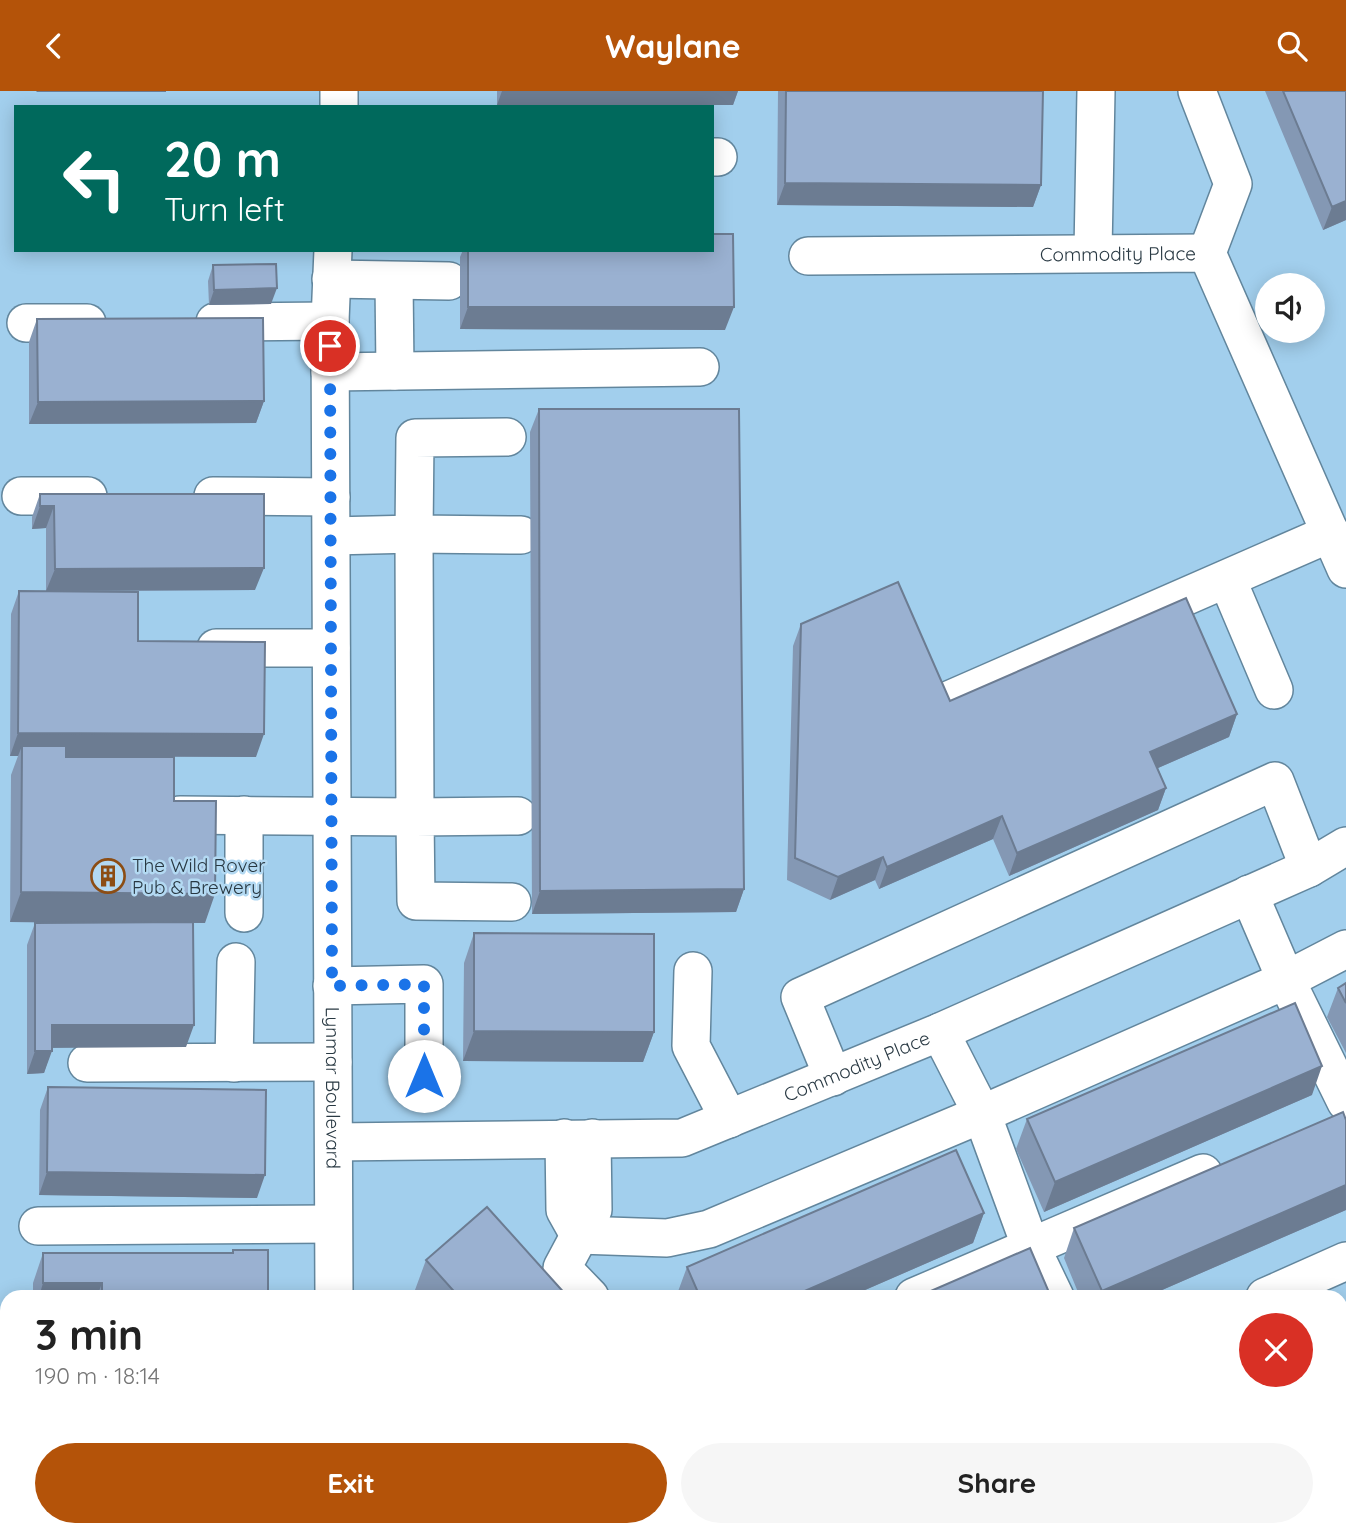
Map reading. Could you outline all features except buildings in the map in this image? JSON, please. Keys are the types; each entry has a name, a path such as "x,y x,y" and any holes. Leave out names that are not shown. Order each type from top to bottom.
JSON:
{"lane":[{"path":"1093,251 1096,91"},
{"path":"1196,91 1233,184 1207,253"},
{"name":"Commodity Place","path":"808,256 1093,251 1207,253 1346,569"},
{"path":"332,265 394,281 449,281"},
{"name":"Lynmar Boulevard","path":"332,265 329,816 334,1290"},
{"path":"394,281 394,371"},
{"path":"178,322 330,321"},
{"path":"26,323 122,322"},
{"path":"330,372 700,367"},
{"path":"507,437 415,438 415,817 416,901 512,902"},
{"path":"21,496 115,496"},
{"path":"183,496 331,496"},
{"path":"942,703 1331,533"},
{"path":"332,536 521,535"},
{"path":"1227,579 1274,690"},
{"path":"181,648 331,648"},
{"path":"833,1077 800,997 1275,781 1309,867"},
{"path":"180,815 518,816"},
{"path":"244,815 244,913"},
{"name":"Commodity Place","path":"334,1142 682,1138 940,1032 1309,867 1346,846"},
{"path":"1249,894 1286,979 1338,1113"},
{"path":"579,1235 667,1238 709,1229 982,1115 1286,979 1346,949"},
{"path":"234,1063 236,962"},
{"path":"693,971 691,1046 729,1119"},
{"path":"332,986 424,984 424,1076"},
{"path":"940,1032 982,1115 1030,1245 1052,1290"},
{"path":"87,1063 333,1062"},
{"path":"578,1138 593,1210 562,1268 583,1290"},
{"path":"930,1290 1232,1161"},
{"path":"38,1226 332,1224"},
{"path":"1281,1290 1346,1261"}],"shaded area":[{"path":"0,91 1346,91 1346,1290 0,1290"}],"place":[{"name":"The Wild Rover Pub & Brewery","path":"108,876"}],"route":[{"path":"330,346 332,536 329,816 332,986 424,984 424,1076"}]}
